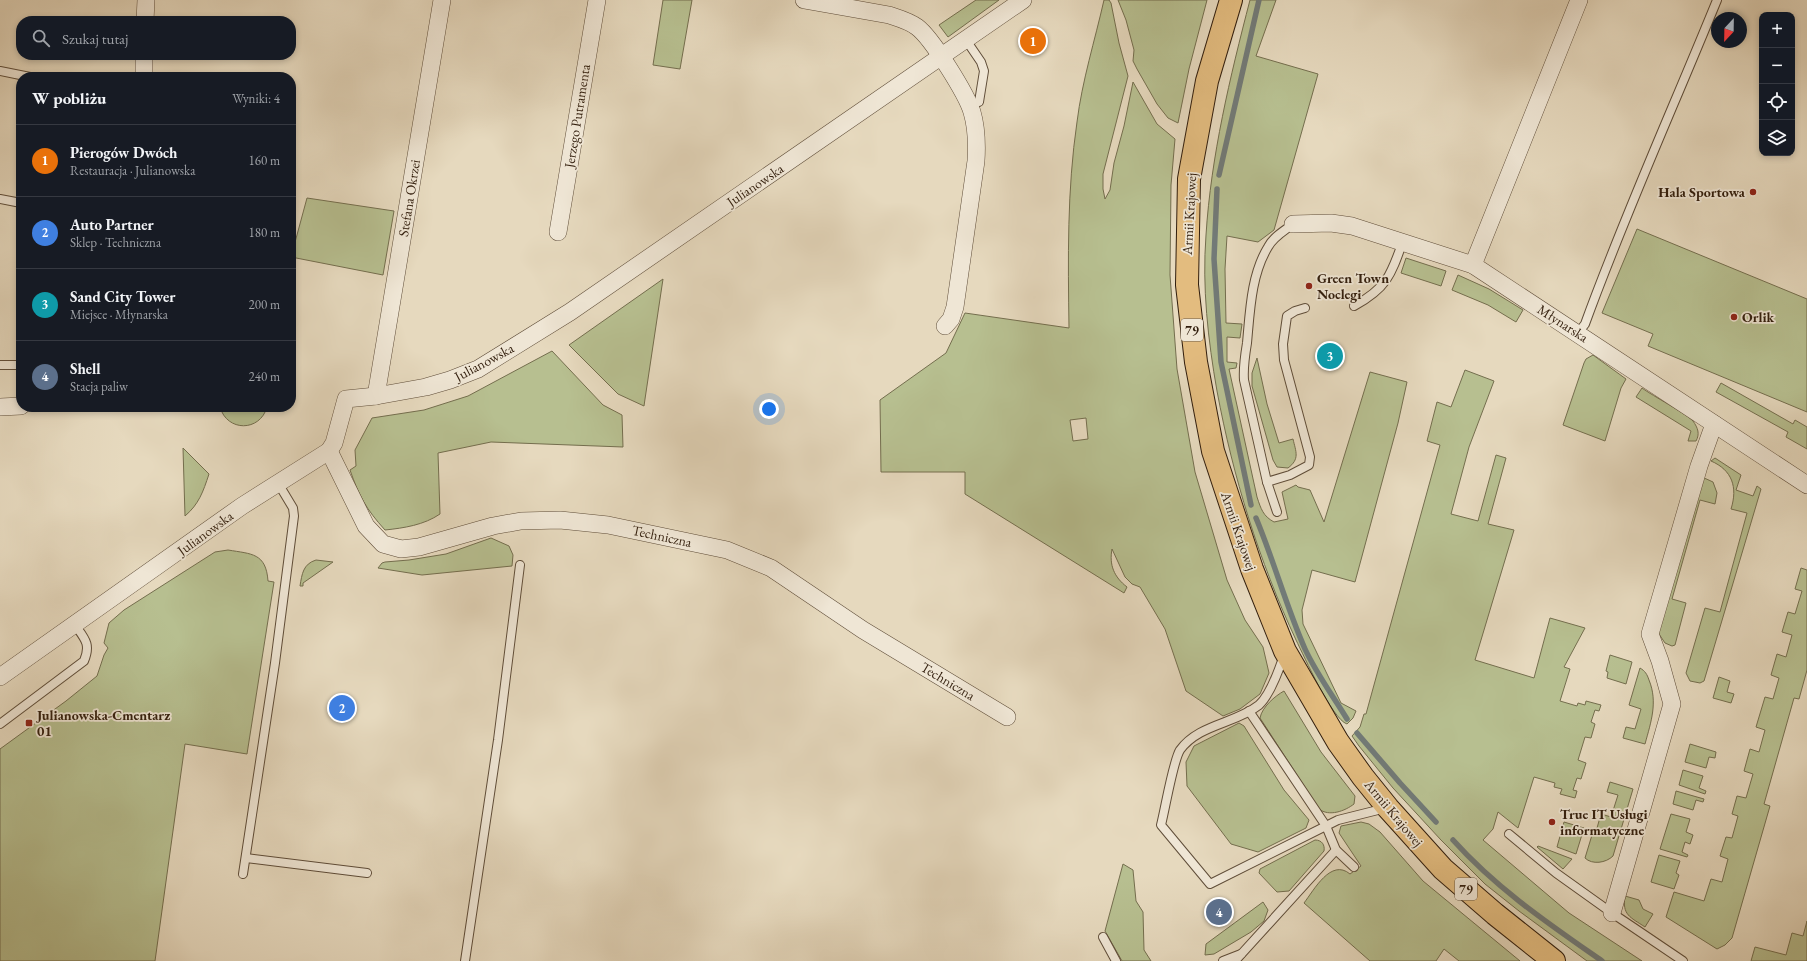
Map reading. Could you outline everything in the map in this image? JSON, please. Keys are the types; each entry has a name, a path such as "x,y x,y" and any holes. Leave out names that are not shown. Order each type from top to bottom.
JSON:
{"main road":[{"name":"Armii Krajowej","path":"1231,0 1207,81 1189,179 1187,286 1196,362 1212,451 1252,570 1285,651 1338,742 1388,808 1443,869 1495,914 1554,961"}],"street":[{"path":"145,16 146,0"},
{"name":"Stefana Okrzei","path":"376,396 442,0"},
{"name":"Jerzego Putramenta","path":"558,232 597,0"},
{"path":"804,0 901,18 918,27 942,57 969,105 976,128 976,161 955,307 951,319 945,326"},
{"name":"Julianowska","path":"0,677 236,510 329,451 334,443 346,399 376,396 450,380 478,369 544,329 1023,0"},
{"path":"1473,265 1578,0"},
{"path":"144,60 144,72"},
{"name":"Młynarska","path":"1293,224 1331,223 1352,226 1403,241 1473,265 1807,485"},
{"path":"0,407 16,406"},
{"path":"1612,913 1672,704 1660,661 1650,634 1699,466 1714,424"},
{"name":"Techniczna","path":"329,451 366,526 383,544 401,549 419,547 493,526 521,521 560,520 608,525 727,550 771,568 856,626 1007,716"}],"lane":[{"path":"1578,333 1585,324 1634,199 1717,0"},
{"path":"966,40 981,62 984,70 979,102 969,105"},
{"path":"0,71 16,74"},
{"path":"0,198 16,202"},
{"path":"1277,512 1267,482 1244,380 1243,364 1250,305 1258,272 1268,246 1277,236 1293,224"},
{"path":"1354,306 1371,297 1385,284 1393,270 1403,241"},
{"path":"1267,482 1290,475 1309,465 1310,457 1284,360 1283,344 1288,316 1295,311 1305,308"},
{"path":"0,365 16,365"},
{"path":"243,874 275,663 294,516 293,508 278,483"},
{"path":"465,961 498,740 520,565"},
{"path":"0,724 84,661 87,653 87,643 75,625"},
{"path":"1285,651 1278,671 1267,694 1260,704 1249,711 1211,727 1195,736 1189,740 1179,752 1161,825 1210,884 1338,820 1352,815 1388,808"},
{"path":"1249,711 1326,826 1336,850 1354,867"},
{"path":"1509,834 1556,873 1683,961"},
{"path":"1235,961 1336,850"},
{"path":"246,858 367,873"},
{"path":"1103,937 1116,961"},
{"path":"1223,961 1242,954"}],"green space":[{"path":"663,0 692,0 680,69 653,65"},
{"path":"976,0 999,0 948,37 939,25"},
{"path":"1104,0 1109,0 1111,3 1119,43 1128,76 1103,174 1105,199 1110,190 1114,163 1124,126 1133,82 1157,124 1175,139 1171,185 1170,275 1177,369 1195,472 1227,580 1245,620 1263,647 1269,673 1260,694 1240,709 1223,716 1186,691 1165,629 1140,587 1132,584 1125,577 1112,549 1112,565 1116,575 1127,587 1124,593 965,494 965,472 881,472 880,400 946,353 965,313 1069,328 1068,276 1071,173 1082,91","holes":["1086,418 1088,439 1073,441 1070,420"]},
{"path":"1118,0 1207,0 1189,69 1178,123 1168,118 1157,104 1133,61 1134,50 1126,20"},
{"path":"1250,0 1276,0 1256,56 1318,74 1274,230 1258,242 1227,236 1225,269 1226,323 1242,324 1240,338 1227,337 1227,362 1237,363 1236,368 1229,369 1257,497 1261,509 1265,515 1274,522 1288,519 1282,492 1296,485 1298,487 1310,490 1324,522 1370,372 1407,382 1398,423 1355,582 1312,570 1302,610 1303,624 1341,703 1356,711 1353,718 1347,724 1341,720 1326,699 1296,640 1270,580 1239,487 1223,423 1211,352 1205,294 1205,255 1212,176 1222,117"},
{"path":"307,198 394,211 383,275 296,258 296,239"},
{"name":"Orlik","path":"1637,229 1807,299 1807,412 1648,346 1653,334 1602,313"},
{"path":"1406,258 1446,271 1441,286 1401,273"},
{"path":"1458,275 1489,289 1523,310 1516,322 1488,305 1452,290"},
{"path":"663,279 644,406 618,394 569,345"},
{"path":"552,351 603,405 622,415 623,447 491,442 438,453 440,514 421,523 407,527 385,530 364,502 350,470 356,466 355,450 372,418 424,410 468,396"},
{"path":"1593,355 1626,379 1621,388 1605,441 1563,425 1584,363 1586,359"},
{"path":"1257,358 1267,404 1279,443 1293,439 1296,458 1292,465 1288,468 1277,467 1273,460 1252,386 1252,373"},
{"path":"1465,370 1494,381 1469,447 1451,514 1478,521 1496,455 1506,458 1488,524 1514,530 1475,660 1534,678 1550,618 1585,628 1564,667 1570,669 1560,701 1577,706 1578,703 1585,705 1586,701 1601,705 1599,711 1595,710 1591,722 1595,724 1591,738 1585,737 1578,760 1586,763 1581,779 1577,778 1573,790 1577,791 1575,798 1560,794 1562,789 1554,787 1555,783 1534,777 1518,828 1498,812 1493,829 1483,840 1569,913 1642,961 1587,961 1519,911 1485,884 1441,840 1393,788 1352,736 1360,727 1364,714 1366,714 1440,445 1427,441 1437,402 1451,407"},
{"path":"1721,383 1793,424 1795,420 1807,427 1807,449 1786,437 1788,432 1716,392"},
{"path":"1642,388 1693,421 1698,431 1696,441 1688,441 1691,431 1636,397"},
{"path":"222,412 264,412 258,421 251,425 244,426 236,425 229,421"},
{"path":"183,448 209,474 200,497 194,507 185,516"},
{"path":"1715,458 1741,475 1736,490 1753,496 1757,486 1761,489 1704,681 1700,683 1690,681 1686,673 1705,608 1720,612 1747,513 1731,509 1734,493 1732,480 1724,469 1711,461"},
{"path":"1702,477 1713,482 1717,493 1715,504 1700,500 1672,599 1686,603 1675,645 1672,646 1665,643 1657,631"},
{"path":"491,538 509,546 513,555 512,566 422,575 378,568 385,562 446,554"},
{"path":"228,550 256,556 264,565 267,572 268,581 274,582 247,754 185,744 155,961 0,961 0,749 66,701 97,676 108,648 104,643 109,623 124,610 215,552"},
{"path":"316,560 333,562 303,583 303,586 300,586 304,570 308,564"},
{"path":"1801,568 1807,570 1807,670 1799,699 1794,698 1764,804 1770,806 1732,938 1725,945 1717,949 1666,917 1674,892 1704,901 1711,879 1722,882 1728,859 1720,856 1726,837 1732,838 1738,816 1732,814 1737,796 1746,798 1753,774 1744,771 1750,749 1759,752 1765,730 1756,727 1765,697 1773,699 1779,678 1771,675 1777,654 1786,657 1792,635 1782,632 1788,612 1795,614 1802,591 1795,589"},
{"path":"1610,655 1632,662 1626,684 1607,678 1608,672 1606,671"},
{"path":"1640,668 1647,676 1652,688 1653,696 1653,712 1645,744 1623,738 1626,727 1635,729 1641,709 1629,705"},
{"path":"1719,677 1730,681 1727,692 1734,694 1731,703 1713,698"},
{"path":"1284,691 1321,752 1355,796 1354,804 1346,809 1327,813 1319,809 1260,718 1263,710 1269,702"},
{"path":"1239,723 1244,726 1284,790 1309,820 1306,828 1258,852 1231,844 1187,786 1186,762 1194,746"},
{"path":"1690,744 1716,752 1715,758 1709,757 1706,768 1685,762"},
{"path":"1683,770 1703,776 1699,788 1706,791 1705,794 1679,785"},
{"path":"1610,782 1633,789 1613,856 1603,862 1591,862 1585,858 1592,835 1595,835 1601,814 1611,817 1618,795 1607,792"},
{"path":"1676,791 1704,799 1703,802 1696,800 1693,810 1673,804"},
{"path":"1671,814 1690,819 1686,832 1693,835 1690,844 1685,842 1682,852 1688,855 1687,857 1660,849"},
{"path":"1361,822 1369,824 1380,832 1423,881 1520,961 1459,961 1444,949 1436,961 1370,961 1304,903 1318,884 1330,873 1336,870 1343,870 1350,874 1361,866 1339,833 1341,826"},
{"path":"1564,822 1584,828 1576,854 1557,847"},
{"path":"1315,840 1322,843 1324,851 1289,891 1277,892 1259,873 1260,869"},
{"path":"1538,846 1572,859 1563,869 1537,847"},
{"path":"1659,855 1680,861 1676,873 1679,875 1674,889 1651,882"},
{"path":"1123,864 1133,870 1136,901 1143,912 1144,950 1151,961 1122,961 1105,931"},
{"path":"1625,896 1639,900 1643,909 1653,914 1645,927 1631,918 1626,912 1624,902"},
{"path":"1263,902 1268,910 1264,921 1251,932 1214,954 1205,955 1206,944"},
{"path":"1807,921 1807,961 1751,961 1755,947 1786,955 1792,933 1803,936"}],"waterway":[{"path":"1219,175 1259,0"},
{"path":"1217,189 1214,259 1221,362 1251,505"},
{"path":"1256,518 1309,658 1347,719"},
{"path":"1357,733 1436,822"},
{"path":"1453,840 1487,874 1524,905 1602,961"}],"place":[{"name":"Pierogów Dwóch","path":"1033,41"},
{"name":"Hala Sportowa","path":"1753,192"},
{"name":"Green Town Noclegi","path":"1309,286"},
{"name":"Orlik","path":"1734,317"},
{"name":"Sand City Tower","path":"1330,356"},
{"name":"Auto Partner","path":"342,708"},
{"name":"Julianowska-Cmentarz 01","path":"29,723"},
{"name":"True IT Usługi informatyczne","path":"1552,822"},
{"name":"Shell","path":"1219,912"}]}
